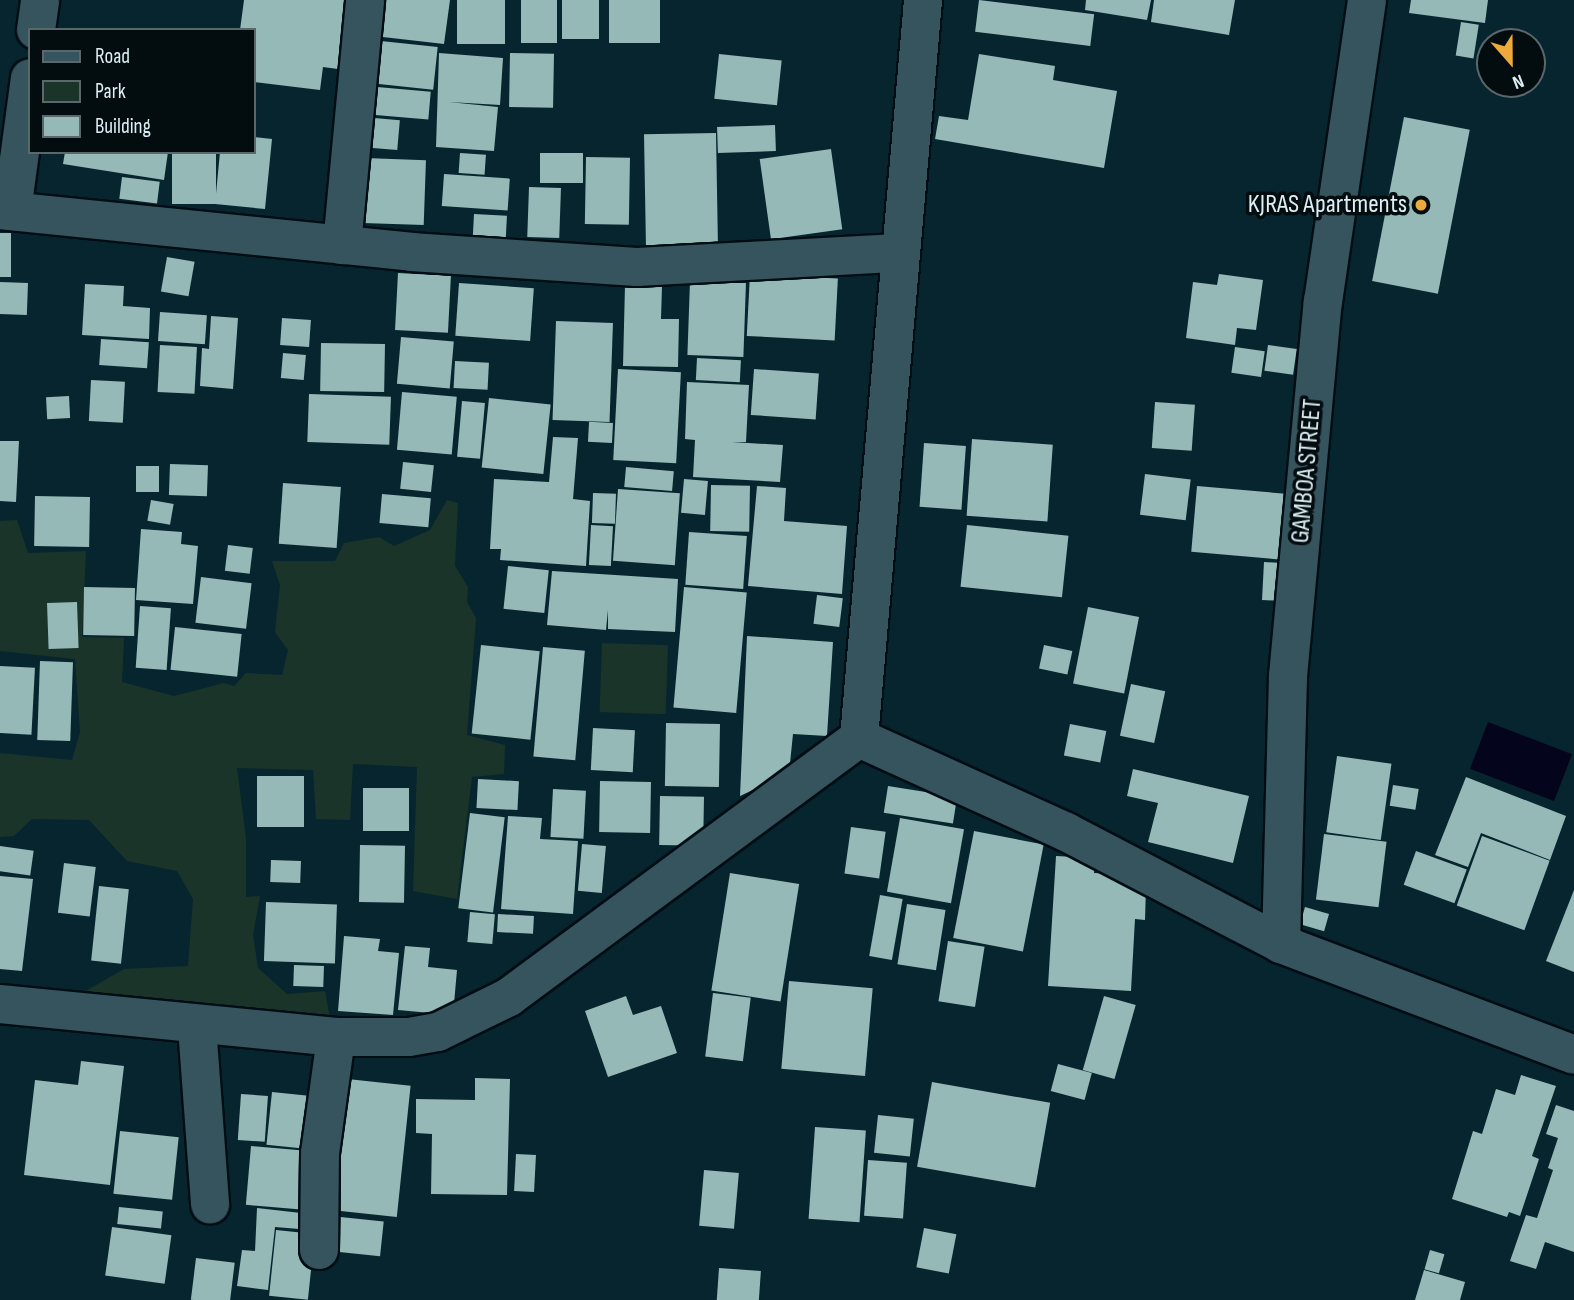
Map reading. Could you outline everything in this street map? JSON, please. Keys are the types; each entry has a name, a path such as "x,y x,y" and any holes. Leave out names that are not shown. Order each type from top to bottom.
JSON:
{"street":[{"path":"36,28 40,0"},
{"path":"342,245 365,0"},
{"path":"0,1004 197,1026 335,1037 409,1037 438,1032 509,997 859,737 898,253 923,0"},
{"name":"GAMBOA STREET","path":"1281,944 1289,662 1324,302 1367,0"},
{"path":"28,89 6,210 342,245 637,267 898,253"},
{"path":"859,737 1066,832 1281,944 1574,1055"},
{"path":"197,1026 210,1205"},
{"path":"319,1250 320,1153 335,1037"}],"green space":[{"path":"447,500 458,503 455,566 468,587 467,602 476,618 467,735 505,745 504,774 472,777 457,899 413,891 417,767 353,764 350,820 316,819 313,770 237,768 246,838 246,897 260,896 253,935 258,968 287,994 325,991 331,1024 112,1002 84,992 124,969 188,966 193,899 177,871 127,861 89,820 32,819 14,836 0,837 0,753 72,760 80,732 75,659 0,651 0,521 17,520 28,553 86,551 82,637 124,638 122,682 174,696 224,683 234,686 246,673 282,675 288,650 275,632 280,585 272,561 335,561 344,543 379,537 394,546 430,530"},
{"path":"602,643 668,645 666,714 600,712"}],"water":[{"path":"1488,722 1572,754 1554,801 1470,769"}],"building":[{"path":"244,0 354,0 345,70 323,67 320,90 256,82 256,28 240,28"},
{"path":"378,0 450,0 444,44 374,36"},
{"path":"457,0 505,0 505,44 457,44"},
{"path":"521,0 557,0 557,43 521,43"},
{"path":"562,0 599,0 599,39 562,39"},
{"path":"609,0 660,0 660,43 609,43"},
{"path":"979,0 1094,14 1090,46 975,32"},
{"path":"1086,0 1151,0 1147,20 1085,10"},
{"path":"1154,0 1235,0 1229,35 1151,22"},
{"path":"1411,0 1488,0 1485,23 1409,13"},
{"path":"1461,22 1479,25 1476,28 1473,58 1456,56"},
{"path":"381,41 438,47 433,90 377,84"},
{"path":"439,53 503,58 500,105 449,102 498,107 494,151 436,147"},
{"path":"510,53 554,54 553,108 509,107"},
{"path":"719,54 782,61 777,105 714,99"},
{"path":"979,54 1055,66 1053,80 1117,91 1104,168 935,139 939,116 968,120"},
{"path":"366,86 431,92 428,120 364,114"},
{"path":"363,117 400,120 397,150 360,147"},
{"name":"KJRAS Apartments","path":"1404,117 1470,130 1438,294 1372,281"},
{"path":"775,125 776,151 718,153 717,127"},
{"path":"716,133 718,250 646,251 644,134"},
{"path":"256,137 272,139 265,209 215,204 220,154 256,154"},
{"path":"831,149 842,229 771,239 760,159"},
{"path":"460,153 486,155 485,175 459,173"},
{"path":"540,153 583,153 583,183 540,183"},
{"path":"65,154 168,154 164,180 63,164"},
{"path":"172,154 216,154 216,204 172,204"},
{"path":"586,157 630,158 629,225 585,224"},
{"path":"365,158 426,160 424,225 363,223"},
{"path":"444,174 510,179 508,211 442,206"},
{"path":"122,177 160,182 157,203 119,199"},
{"path":"529,187 561,188 559,238 527,237"},
{"path":"474,214 507,216 506,241 473,239"},
{"path":"0,233 11,233 11,277 0,277"},
{"path":"167,257 195,262 188,296 161,291"},
{"path":"398,273 451,276 448,333 395,330"},
{"path":"750,274 838,279 835,341 747,336"},
{"path":"1219,274 1263,280 1256,330 1237,328 1235,345 1186,338 1193,282 1217,285"},
{"path":"690,281 746,283 743,357 687,355"},
{"path":"0,282 28,283 27,315 0,314"},
{"path":"459,283 534,288 530,341 455,336"},
{"path":"85,284 124,286 123,306 150,308 149,339 82,335"},
{"path":"625,285 662,286 661,319 679,319 678,367 623,366"},
{"path":"160,312 207,315 205,344 158,341"},
{"path":"211,316 238,318 233,389 200,386 202,348 209,349"},
{"path":"282,318 311,320 309,347 280,345"},
{"path":"556,321 613,323 610,422 553,420"},
{"path":"401,337 454,342 450,388 397,384"},
{"path":"101,339 149,342 147,368 99,365"},
{"path":"321,343 385,344 384,392 320,391"},
{"path":"160,345 197,347 194,394 158,392"},
{"path":"1268,345 1297,349 1293,375 1264,371"},
{"path":"1235,347 1265,351 1261,377 1231,373"},
{"path":"283,353 306,355 304,380 281,378"},
{"path":"697,358 741,360 740,382 696,380"},
{"path":"455,361 489,363 488,390 454,388"},
{"path":"618,369 681,372 676,463 613,460"},
{"path":"754,369 819,374 816,419 751,415"},
{"path":"91,380 125,382 123,423 89,421"},
{"path":"687,382 749,385 746,442 732,442 783,445 780,482 693,477 695,440 685,439"},
{"path":"402,392 457,397 452,455 397,450"},
{"path":"309,394 391,397 389,445 307,442"},
{"path":"69,396 70,418 47,419 46,397"},
{"path":"489,398 551,404 543,474 482,468"},
{"path":"462,401 485,403 480,459 457,457"},
{"path":"1155,402 1195,405 1192,451 1152,448"},
{"path":"589,422 613,423 612,443 588,442"},
{"path":"553,437 578,438 573,499 590,501 586,566 500,560 501,549 490,549 494,479 549,482"},
{"path":"972,439 1053,445 1047,521 967,516"},
{"path":"0,441 19,441 16,502 0,501"},
{"path":"924,443 966,446 961,510 920,507"},
{"path":"403,462 434,465 431,492 400,489"},
{"path":"170,464 208,465 207,496 169,495"},
{"path":"136,466 159,466 159,492 136,492"},
{"path":"626,467 674,471 672,491 624,487"},
{"path":"1145,474 1191,480 1186,520 1140,515"},
{"path":"684,479 708,481 705,515 681,513"},
{"path":"283,483 341,487 337,548 279,544"},
{"path":"711,485 750,486 749,532 710,531"},
{"path":"757,486 786,488 784,521 847,526 842,594 748,586"},
{"path":"1197,486 1289,494 1283,560 1191,552"},
{"path":"618,489 680,493 675,565 613,561"},
{"path":"593,493 616,494 615,524 592,523"},
{"path":"382,494 431,498 428,527 379,523"},
{"path":"35,496 90,497 89,547 34,546"},
{"path":"151,500 174,504 170,525 147,521"},
{"path":"591,525 613,526 611,566 589,565"},
{"path":"967,525 1068,536 1062,597 961,587"},
{"path":"141,529 182,532 181,544 198,546 193,604 136,600"},
{"path":"689,532 747,536 743,589 685,585"},
{"path":"228,545 253,548 250,574 225,571"},
{"path":"1264,562 1282,563 1280,601 1262,600"},
{"path":"508,566 549,570 544,613 504,609"},
{"path":"552,571 678,579 675,632 608,629 608,610 606,630 547,625"},
{"path":"201,577 252,583 246,629 195,623"},
{"path":"84,587 135,588 134,636 83,635"},
{"path":"684,587 747,592 736,713 673,708"},
{"path":"817,595 843,598 839,627 813,624"},
{"path":"77,602 79,648 49,649 47,603"},
{"path":"140,606 171,608 167,670 136,668"},
{"path":"1088,607 1139,617 1124,693 1073,684"},
{"path":"175,627 242,634 237,677 171,670"},
{"path":"747,636 833,642 827,736 793,734 789,773 740,796"},
{"path":"481,645 540,651 530,740 472,734"},
{"path":"1044,645 1072,651 1067,675 1039,668"},
{"path":"543,647 585,651 575,760 533,757"},
{"path":"40,661 73,662 70,741 37,740"},
{"path":"0,666 35,668 31,735 0,733"},
{"path":"1131,684 1165,691 1154,743 1120,736"},
{"path":"666,723 720,724 719,787 665,786"},
{"path":"1070,724 1106,731 1100,762 1064,755"},
{"path":"593,728 635,730 633,772 591,770"},
{"path":"1337,756 1391,764 1381,840 1326,832"},
{"path":"1133,769 1249,796 1233,863 1148,842 1158,803 1127,796"},
{"path":"257,776 304,776 304,827 257,827"},
{"path":"1466,777 1566,816 1550,860 1481,833 1468,867 1435,855"},
{"path":"478,779 519,781 517,810 476,808"},
{"path":"600,781 651,782 650,833 599,832"},
{"path":"1393,785 1419,789 1415,810 1390,806"},
{"path":"888,786 957,797 953,824 884,813"},
{"path":"363,788 409,788 409,831 363,831"},
{"path":"553,789 586,791 583,839 550,837"},
{"path":"660,796 704,797 703,846 659,845"},
{"path":"470,813 505,817 493,913 458,908"},
{"path":"508,816 542,818 540,839 578,841 573,914 501,909"},
{"path":"900,818 964,829 951,903 887,892"},
{"path":"851,827 886,832 879,878 844,874"},
{"path":"974,831 1044,845 1023,952 953,938"},
{"path":"1324,834 1387,842 1378,907 1316,900"},
{"path":"1482,836 1550,861 1524,930 1457,906"},
{"path":"582,844 606,846 602,893 578,891"},
{"path":"360,845 405,846 404,903 359,902"},
{"path":"0,846 34,851 30,875 0,871"},
{"path":"1416,851 1467,869 1454,903 1404,885"},
{"path":"1056,856 1095,858 1094,873 1138,875 1146,887 1145,920 1135,919 1131,991 1048,986"},
{"path":"271,860 301,861 300,883 270,882"},
{"path":"64,863 96,867 90,917 58,913"},
{"path":"730,873 799,884 781,1001 711,991"},
{"path":"0,876 33,879 22,971 0,969"},
{"path":"99,886 129,889 121,964 91,961"},
{"path":"1574,890 1574,972 1546,961"},
{"path":"880,895 903,899 892,960 869,956"},
{"path":"266,902 337,904 335,963 264,961"},
{"path":"907,904 946,910 936,970 897,964"},
{"path":"1305,907 1329,914 1324,931 1300,924"},
{"path":"470,912 495,914 492,944 467,942"},
{"path":"498,914 534,916 533,934 497,932"},
{"path":"344,936 380,939 378,951 399,953 393,1015 338,1011"},
{"path":"948,941 985,947 975,1007 938,1001"},
{"path":"405,946 430,948 428,967 457,970 453,1015 398,1010"},
{"path":"294,965 324,966 323,987 293,986"},
{"path":"789,981 873,988 865,1076 781,1069"},
{"path":"713,993 751,998 743,1061 705,1057"},
{"path":"626,996 633,1015 661,1006 677,1053 608,1077 585,1011"},
{"path":"1104,996 1136,1005 1114,1079 1083,1070"},
{"path":"81,1061 124,1066 110,1185 24,1175 35,1080 78,1085"},
{"path":"1058,1064 1092,1073 1085,1100 1051,1091"},
{"path":"1521,1075 1556,1086 1532,1156 1539,1159 1520,1216 1509,1212 1507,1217 1452,1199 1473,1131 1482,1134 1496,1089 1515,1095"},
{"path":"338,1078 411,1086 397,1217 324,1209"},
{"path":"475,1078 510,1079 507,1195 431,1194 432,1134 416,1133 416,1099 475,1100"},
{"path":"932,1082 1050,1103 1035,1188 917,1167"},
{"path":"272,1092 321,1097 315,1150 266,1145"},
{"path":"241,1094 268,1096 265,1142 238,1140"},
{"path":"1556,1105 1574,1111 1574,1252 1545,1242 1536,1269 1510,1261 1526,1215 1537,1218 1553,1170 1548,1168 1558,1138 1546,1134"},
{"path":"878,1115 914,1119 910,1157 874,1153"},
{"path":"815,1127 866,1131 859,1222 809,1219"},
{"path":"120,1131 179,1137 172,1200 113,1194"},
{"path":"251,1146 312,1151 307,1210 246,1205"},
{"path":"516,1154 536,1155 534,1192 514,1191"},
{"path":"868,1160 907,1163 903,1219 864,1216"},
{"path":"704,1170 739,1173 734,1229 699,1226"},
{"path":"119,1207 163,1212 161,1229 117,1224"},
{"path":"257,1208 301,1213 299,1229 275,1227 268,1290 237,1286 242,1250 255,1251"},
{"path":"331,1216 384,1222 380,1256 327,1251"},
{"path":"112,1227 171,1235 165,1284 105,1276"},
{"path":"924,1228 956,1234 949,1274 916,1267"},
{"path":"276,1230 315,1234 308,1300 269,1296"},
{"path":"1430,1250 1444,1254 1439,1273 1424,1269"},
{"path":"196,1258 235,1263 230,1300 191,1300"},
{"path":"719,1268 761,1271 759,1300 717,1300"},
{"path":"1424,1270 1465,1282 1460,1300 1415,1300"}],"place":[{"name":"KJRAS Apartments","path":"1421,205"}]}
